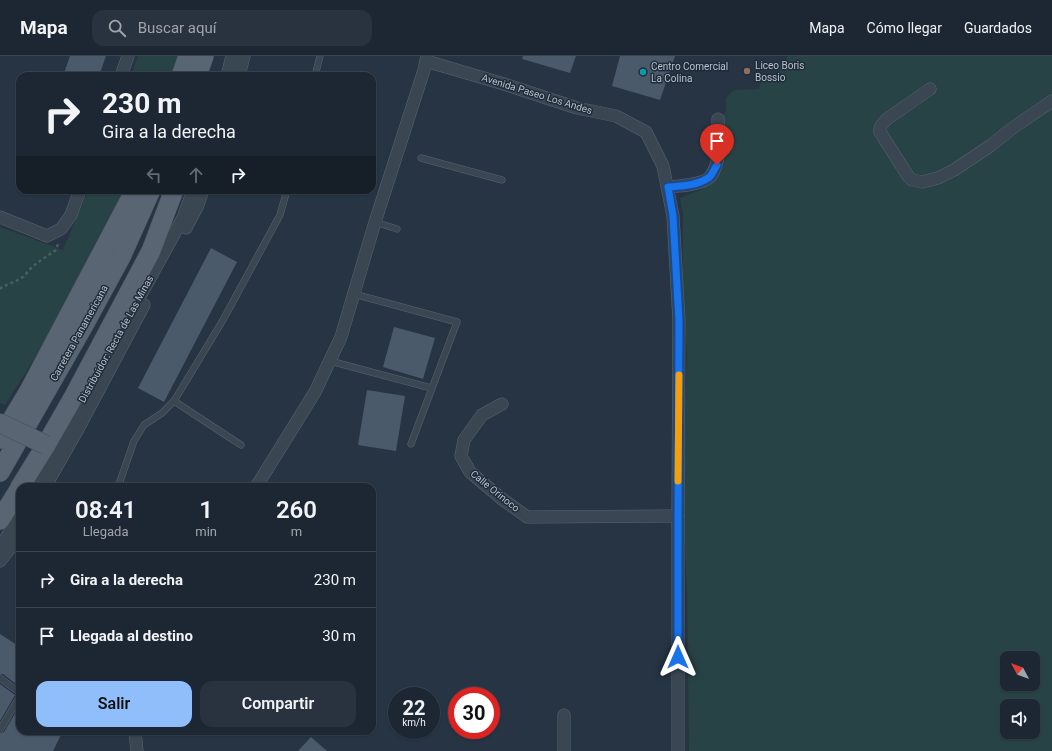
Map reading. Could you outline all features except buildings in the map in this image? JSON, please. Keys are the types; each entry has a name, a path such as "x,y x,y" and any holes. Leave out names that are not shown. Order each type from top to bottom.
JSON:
{"main road":[{"path":"182,72 188,56"},
{"path":"198,72 204,56"},
{"path":"209,72 212,56"},
{"name":"Carretera Panamericana","path":"0,439 28,391 133,194"},
{"name":"Carretera Panamericana","path":"0,472 121,257 149,194"},
{"path":"23,483 46,446 74,396 151,251 172,194"},
{"path":"0,423 46,446"},
{"path":"0,520 16,494"}],"street":[{"path":"122,72 128,56"},
{"path":"228,72 232,56"},
{"path":"239,72 244,56"},
{"name":"Avenida Paseo Los Andes","path":"258,483 315,392 341,337 375,222 426,62 504,84 577,108 616,116 646,132 664,166 668,187 673,216 679,321 678,751"},
{"path":"930,89 887,119 879,129 908,176 912,180 922,182 938,178 954,170 1052,101"},
{"path":"668,187 688,186 709,178 717,165 718,119"},
{"path":"0,218 47,236 61,229 71,215 79,194"},
{"name":"Distribuidor: Recta de Las Minas","path":"37,483 182,218 191,194"},
{"path":"47,483 78,429 198,205 202,194"},
{"name":"Calle Orinoco","path":"502,404 482,415 464,440 461,456 470,472 502,499 527,517 678,516"},
{"path":"0,547 16,521"},
{"path":"0,561 16,538"},
{"path":"564,715 564,751"},
{"path":"135,735 137,751"}],"lane":[{"path":"316,72 320,56"},
{"path":"421,158 502,180"},
{"path":"119,483 134,441 144,425 162,413 174,401 223,320 280,215 286,194"},
{"path":"375,222 397,229"},
{"path":"354,294 457,322 411,444"},
{"path":"330,361 431,388"},
{"path":"174,401 241,445"},
{"path":"0,678 16,690"},
{"path":"0,730 16,703"}],"path":[{"path":"0,289 16,281 37,263 56,250 59,243 61,229"}],"green space":[{"path":"138,56 180,56 174,72 132,72"},
{"path":"787,56 1052,56 1052,751 689,751 687,589 684,533 684,423 687,357 683,278 683,215 680,198 703,189 717,165 718,119 726,112 726,98 734,90 759,89 761,82 779,80 780,63 787,62"},
{"path":"86,194 127,194 44,343 5,405 0,403 0,227 63,250"}],"slow traffic":[{"path":"678,481 679,375"}],"place":[{"name":"Liceo Boris Bossio","path":"747,71"},
{"name":"Centro Comercial La Colina","path":"643,72"}],"route":[{"path":"678,657 679,321 673,216 668,187 688,186 709,178 717,165"}]}
